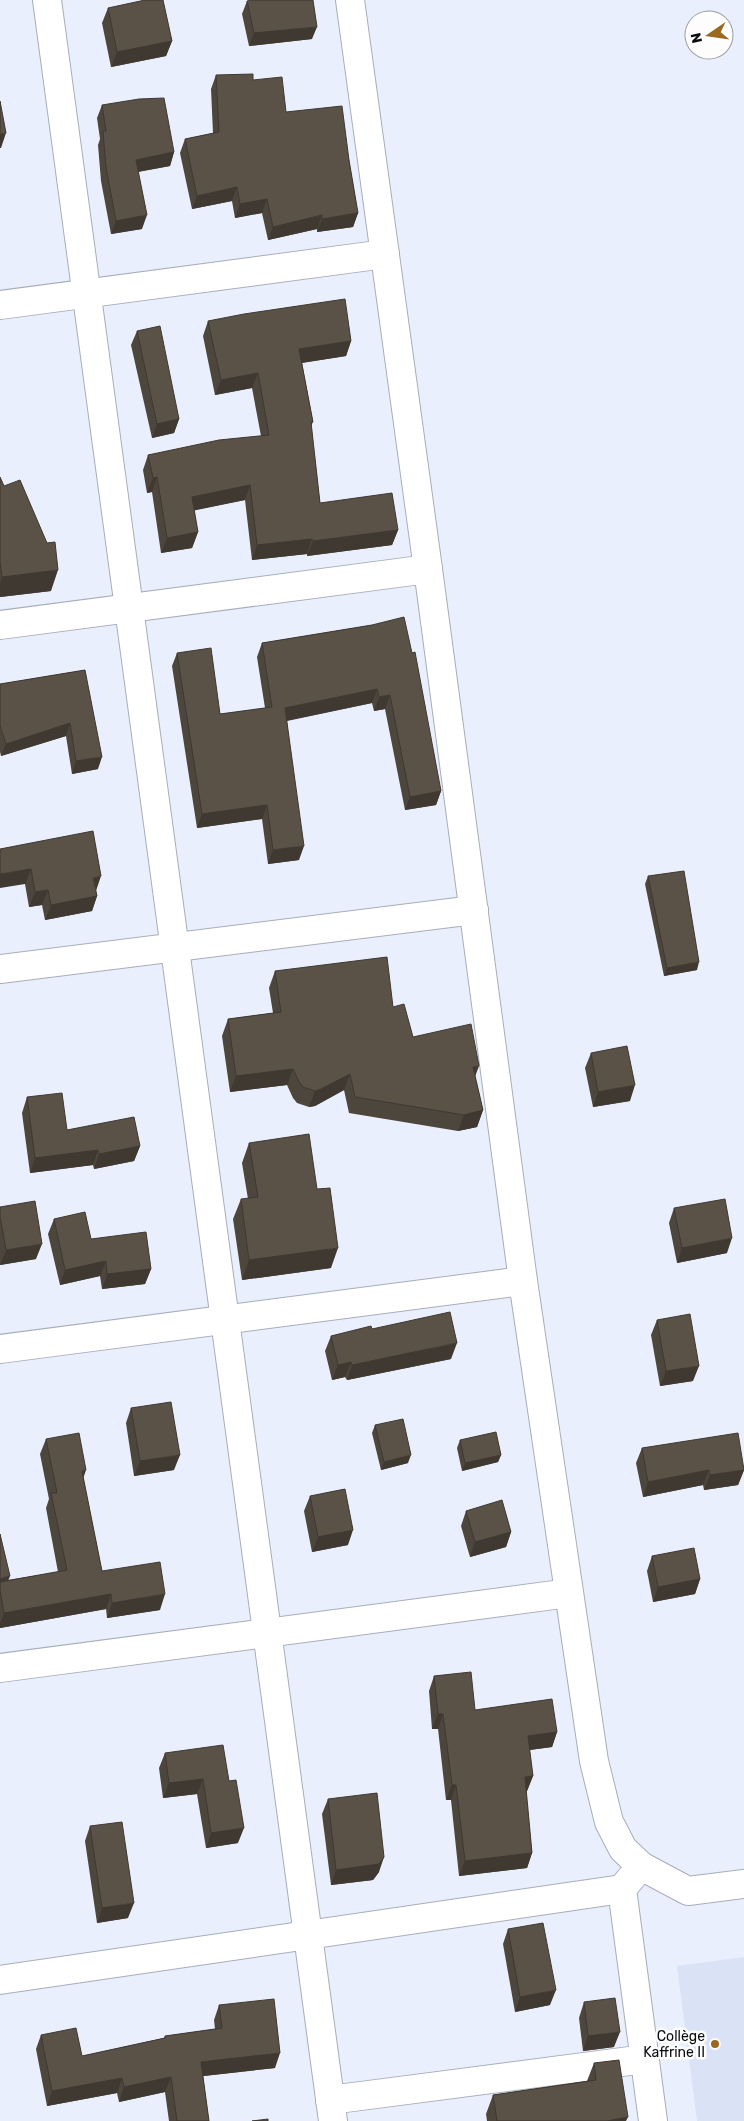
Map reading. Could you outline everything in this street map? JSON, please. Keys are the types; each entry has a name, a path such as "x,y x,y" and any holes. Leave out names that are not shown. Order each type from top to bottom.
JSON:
{"street":[{"path":"46,0 332,2111 645,2059"},
{"path":"350,0 524,1280 594,1761 609,1822 624,1849 641,1866 688,1891 744,1884"},
{"path":"0,305 385,254"},
{"path":"0,625 428,569"},
{"path":"0,968 474,910"},
{"path":"0,1348 524,1280"},
{"path":"0,1668 569,1594"},
{"path":"0,1980 622,1889 641,1866"},
{"path":"622,1889 654,2121"}],"shaded area":[{"name":"Collège Kaffrine II","path":"744,1957 744,2121 697,2121 677,1966"}],"building":[{"path":"145,0 163,0 172,41 117,52 108,8"},
{"path":"313,0 317,27 254,33 247,1"},
{"path":"253,74 253,80 282,77 286,112 342,106 358,213 322,219 322,215 273,227 267,199 240,204 237,187 197,196 185,139 219,132 216,75"},
{"path":"164,98 174,152 136,160 147,215 116,221 106,167 103,131 106,131 102,105 139,99"},
{"path":"0,101 6,133 0,134"},
{"path":"345,299 351,341 299,349 313,422 311,422 320,503 392,493 398,530 313,541 312,539 257,545 250,485 192,497 198,532 167,538 157,477 153,478 148,455 219,440 269,435 258,373 221,380 208,321"},
{"path":"160,326 179,419 157,424 137,331"},
{"path":"0,477 4,486 20,480 47,543 55,542 58,570 2,577 0,562"},
{"path":"404,617 412,653 415,652 441,791 410,797 390,695 379,697 377,689 285,708 304,846 273,850 267,805 202,814 177,653 211,648 220,714 272,707 262,643 372,625"},
{"path":"85,670 102,757 76,761 70,723 6,744 0,726 0,684"},
{"path":"93,831 101,876 93,878 97,896 51,905 48,890 35,892 31,869 0,874 0,849"},
{"path":"684,871 699,962 667,968 648,876"},
{"path":"387,957 393,1007 404,1004 413,1037 471,1024 479,1066 473,1067 483,1110 464,1115 355,1097 350,1074 315,1091 303,1087 293,1069 236,1076 228,1019 281,1012 275,971"},
{"path":"627,1046 635,1085 598,1092 591,1053"},
{"path":"62,1093 67,1130 134,1117 140,1146 99,1154 98,1150 35,1158 27,1097"},
{"path":"309,1134 317,1189 330,1188 338,1248 249,1260 241,1199 258,1197 249,1143"},
{"path":"725,1199 732,1238 682,1248 674,1208"},
{"path":"35,1201 42,1244 6,1250 0,1207"},
{"path":"85,1212 91,1239 146,1232 151,1269 107,1274 106,1261 65,1270 54,1219"},
{"path":"450,1312 457,1343 352,1365 351,1362 338,1365 331,1336 371,1326 372,1329"},
{"path":"690,1314 699,1366 666,1371 657,1320"},
{"path":"171,1402 180,1455 140,1461 131,1408"},
{"path":"403,1419 411,1455 384,1462 375,1425"},
{"path":"496,1432 501,1455 465,1463 460,1440"},
{"path":"79,1433 86,1470 82,1471 102,1571 160,1562 165,1594 112,1603 111,1594 4,1613 0,1582 67,1570 51,1493 57,1493 46,1439"},
{"path":"738,1433 744,1470 710,1475 709,1470 648,1482 642,1448"},
{"path":"345,1489 353,1530 318,1537 310,1496"},
{"path":"502,1500 511,1532 475,1542 466,1511"},
{"path":"0,1534 10,1576 0,1579"},
{"path":"694,1548 700,1579 658,1587 652,1556"},
{"path":"471,1672 475,1710 552,1699 557,1732 528,1736 533,1776 525,1777 532,1853 465,1861 456,1785 452,1785 443,1714 438,1714 434,1676"},
{"path":"223,1745 229,1781 236,1780 244,1828 211,1833 203,1779 169,1783 165,1753"},
{"path":"377,1793 384,1857 379,1864 336,1870 328,1799"},
{"path":"122,1822 134,1903 102,1908 90,1826"},
{"path":"543,1923 556,1990 520,1997 508,1929"},
{"path":"615,1998 620,2032 588,2036 584,2002"},
{"path":"274,1999 280,2053 201,2062 209,2121 177,2121 171,2077 124,2087 122,2078 52,2091 41,2035 76,2028 82,2056 165,2038 165,2036 222,2028 219,2005"},
{"path":"619,2060 628,2117 607,2121 497,2121 493,2095 596,2080 594,2063"},
{"path":"268,2119 268,2121 252,2121"}],"place":[{"name":"Collège Kaffrine II","path":"715,2044"}]}
